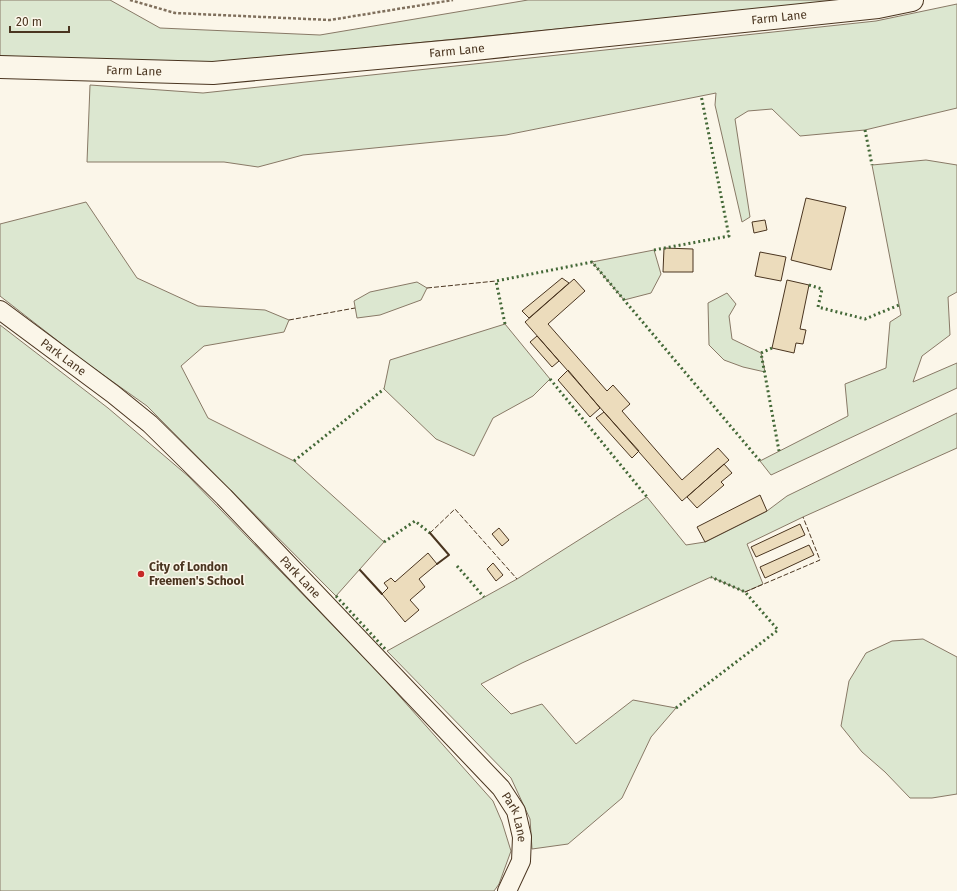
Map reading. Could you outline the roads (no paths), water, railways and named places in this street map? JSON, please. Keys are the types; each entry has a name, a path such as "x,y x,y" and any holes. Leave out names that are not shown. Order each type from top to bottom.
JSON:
{"street":[{"name":"Farm Lane","path":"0,67 213,73 465,50 862,9 912,0"},
{"name":"Park Lane","path":"0,310 113,394 150,424 224,497 501,788 516,811 522,837 521,861 507,891"}],"place":[{"name":"City of London Freemen's School","path":"141,574"}]}
